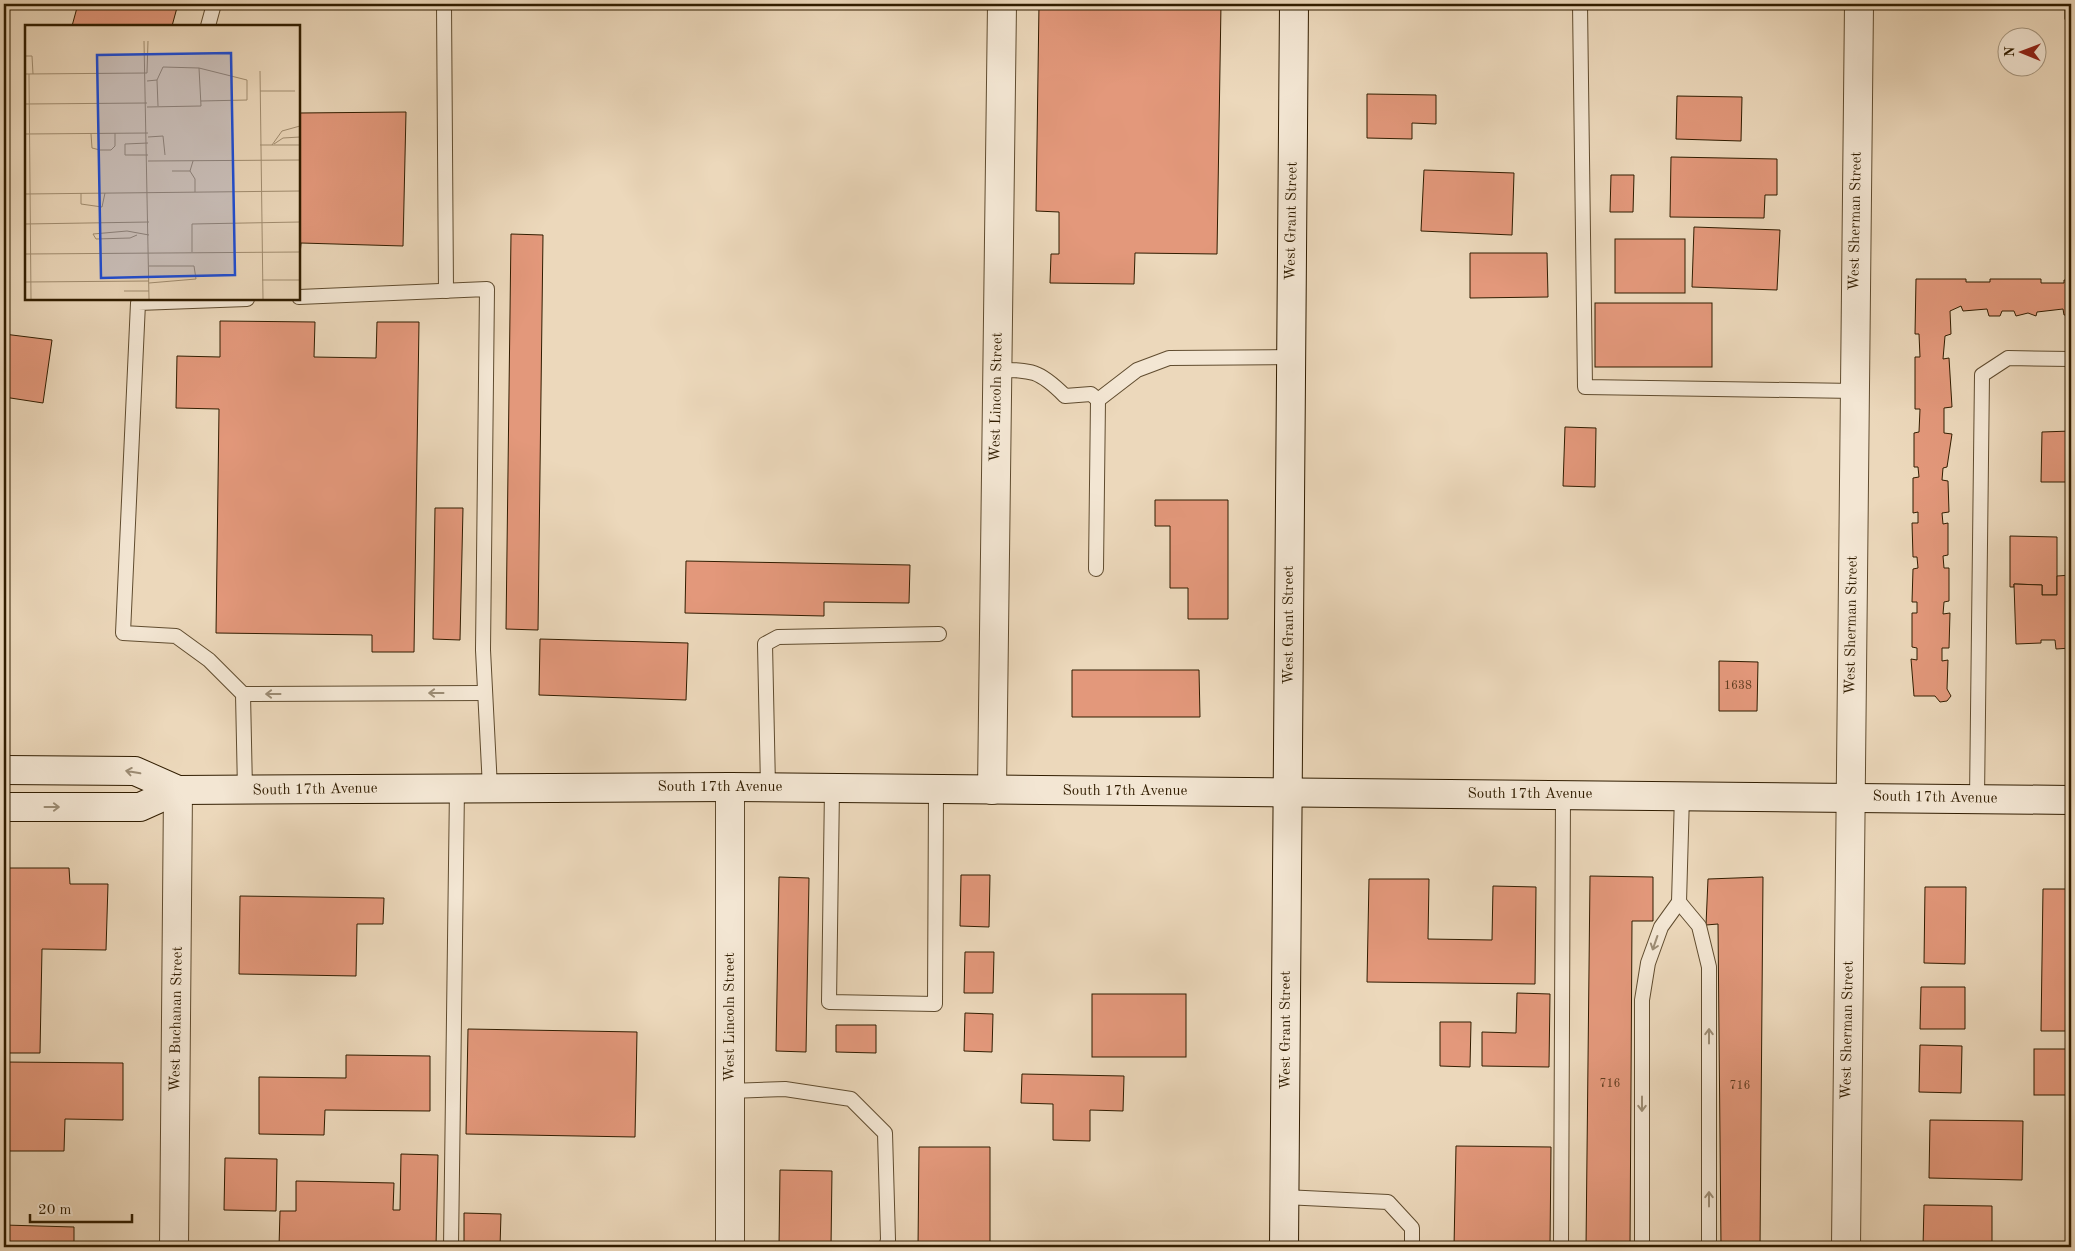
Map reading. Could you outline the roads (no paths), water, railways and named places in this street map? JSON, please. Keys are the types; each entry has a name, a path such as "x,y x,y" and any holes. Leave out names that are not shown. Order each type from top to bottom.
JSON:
{"main road":[{"name":"West Lincoln Street","path":"992,790 1002,4"},
{"name":"West Grant Street","path":"1284,1247 1294,4"},
{"name":"West Sherman Street","path":"1846,1247 1859,4"},
{"name":"South 17th Avenue","path":"4,770 135,771 178,790 730,786 936,790 1682,794 2071,800"},
{"name":"West Lincoln Street","path":"730,786 730,1247"},
{"name":"South 17th Avenue","path":"4,807 140,807 178,790"},
{"name":"West Buchanan Street","path":"174,1247 178,790"}],"lane":[{"path":"208,25 214,4"},
{"path":"444,4 446,290"},
{"path":"1580,4 1585,387 1855,391"},
{"path":"300,297 486,289 483,650 490,788"},
{"path":"192,300 138,301 123,633 176,636 209,660 243,694 245,790"},
{"path":"1098,400 1137,370 1170,358 1291,357"},
{"path":"1977,798 1982,376 2008,358 2071,359"},
{"path":"998,370 1029,370 1050,381 1065,396 1091,394 1098,400"},
{"path":"1096,569 1098,400"},
{"path":"768,787 765,644 778,637 939,634"},
{"path":"243,694 485,693"},
{"path":"451,1247 457,788"},
{"path":"832,788 830,1002 916,1004 935,1004 936,790"},
{"path":"1561,1247 1563,794"},
{"path":"1642,1247 1642,1000 1648,963 1660,927 1679,902 1682,794"},
{"path":"1679,902 1699,926 1709,967 1709,1247"},
{"path":"730,1091 785,1089 851,1099 872,1120 885,1134 888,1240 886,1247"},
{"path":"1284,1197 1388,1202 1412,1228 1412,1247"}]}
